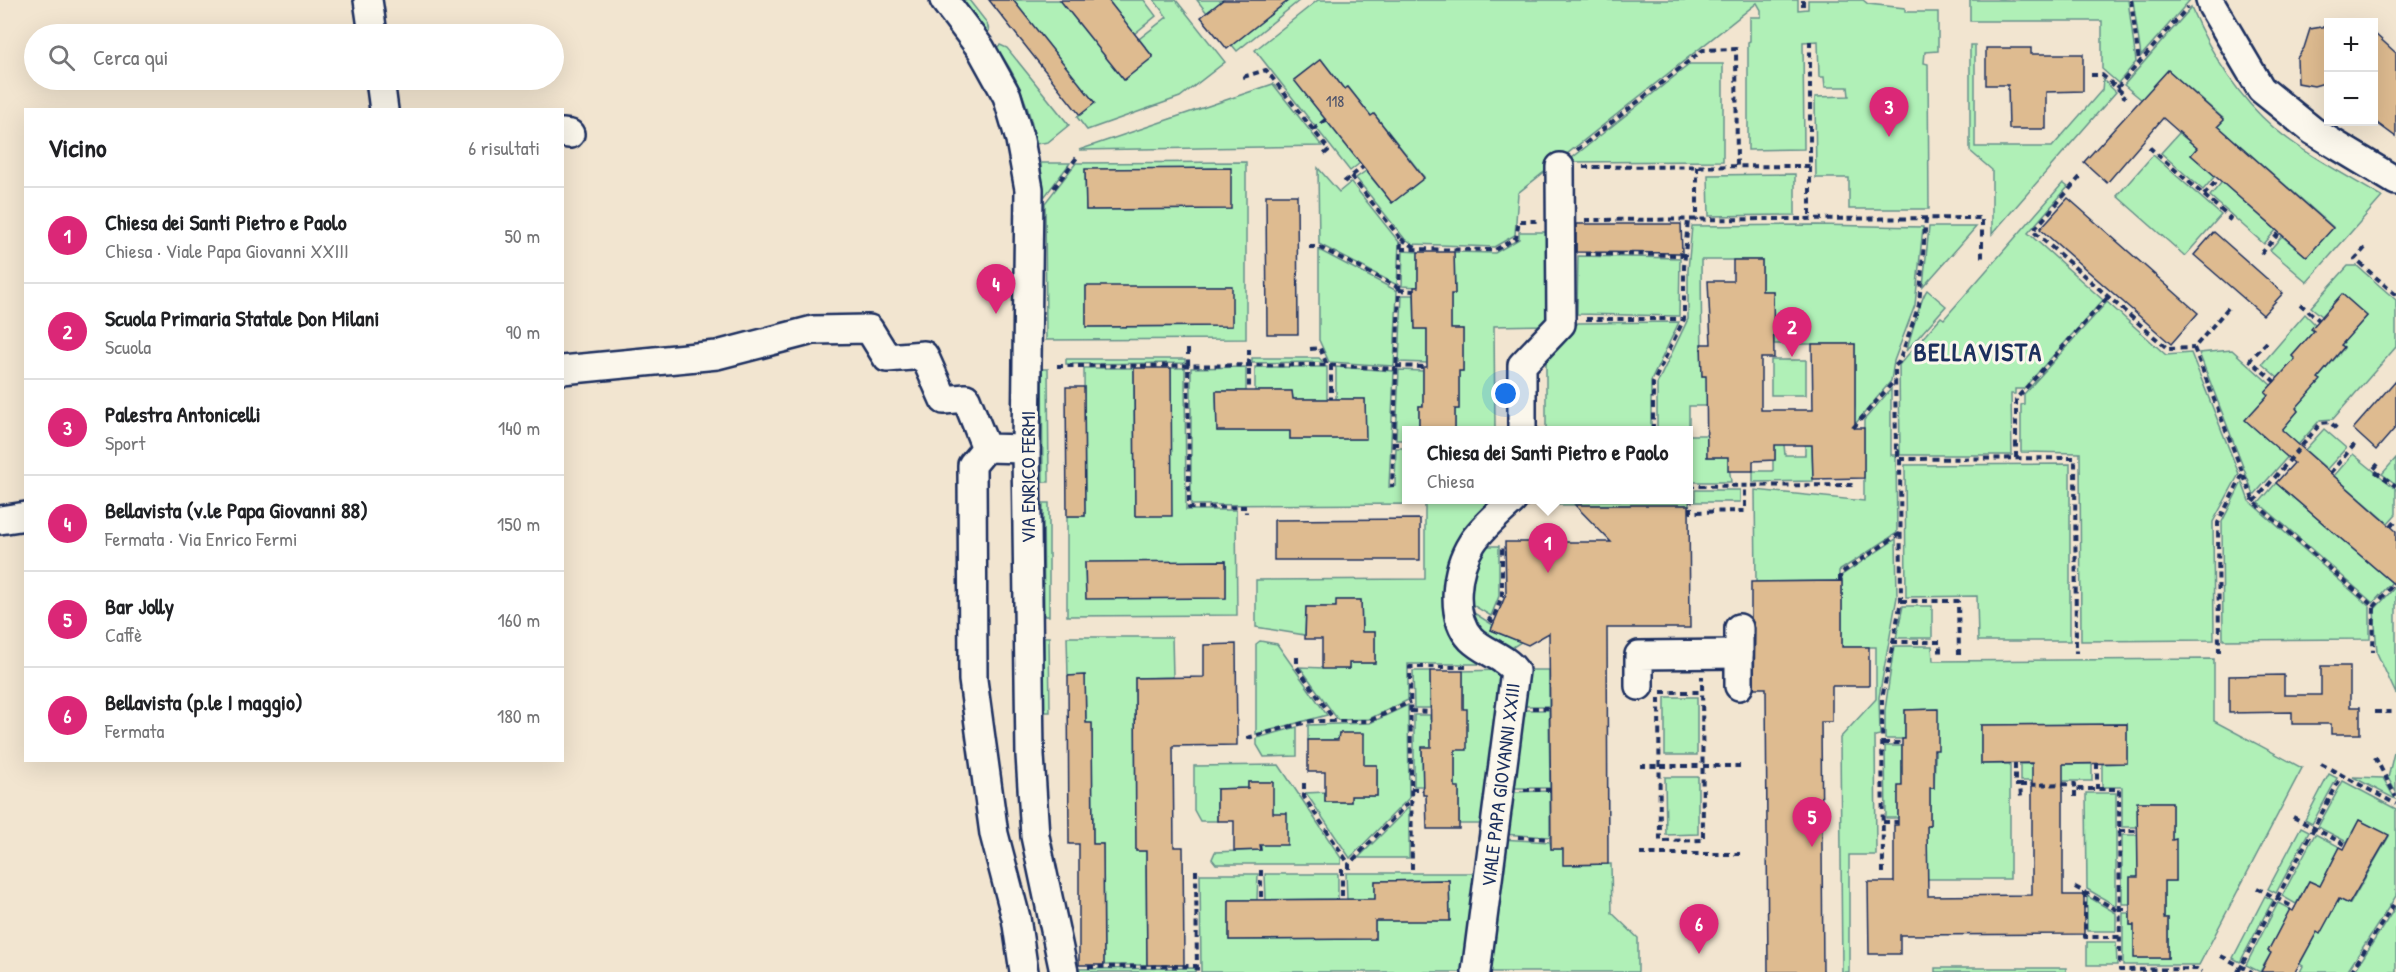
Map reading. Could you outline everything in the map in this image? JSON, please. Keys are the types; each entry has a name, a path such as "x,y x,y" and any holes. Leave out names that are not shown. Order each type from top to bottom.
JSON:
{"street":[{"path":"368,0 372,24"},
{"name":"VIA ENRICO FERMI","path":"944,0 981,49 1007,96 1024,157 1029,200 1026,449 1030,755 1035,836 1064,970"},
{"path":"2210,0 2261,89 2313,131 2396,181"},
{"path":"381,90 384,108"},
{"path":"1522,426 1522,365 1561,324 1560,167"},
{"path":"564,370 717,355 813,330 869,329 887,358 924,356 944,399 966,398 986,448"},
{"path":"986,448 1026,449"},
{"path":"986,448 972,465 973,680 994,834 1016,918 1024,972"},
{"name":"VIALE PAPA GIOVANNI XXIII","path":"1476,972 1515,671 1510,664 1485,650 1470,638 1460,619 1456,599 1460,574 1472,543 1507,505"},
{"path":"0,520 24,516"},
{"path":"1649,689 1639,655 1702,654 1739,641 1739,686"}],"path":[{"path":"1803,0 1803,10"},
{"path":"2131,0 2139,63"},
{"path":"2117,88 2194,0"},
{"path":"1810,41 1810,219"},
{"path":"1737,166 1736,50 1702,50 1560,164 1560,167 1810,166"},
{"path":"1243,78 1266,70 1329,150 1323,155"},
{"path":"2091,75 2102,75 2125,95 2123,98"},
{"path":"1313,130 1329,117"},
{"path":"2149,147 2230,218 2226,223"},
{"path":"1029,200 1045,200 1078,156"},
{"path":"1697,166 1697,220"},
{"path":"1344,182 1363,167"},
{"path":"1351,176 1401,239 1418,249"},
{"path":"2080,177 2033,231 2108,297 2168,349 2194,348 2229,308"},
{"path":"2204,195 2218,179"},
{"path":"1883,873 1882,699 1901,601 1900,459 1898,459 1898,451 1896,452 1895,366 1899,362 1918,305 1926,218"},
{"path":"1401,249 1495,250 1516,238 1519,221 1982,218 1982,258"},
{"path":"1653,426 1653,383 1684,319 1688,220"},
{"path":"2260,254 2279,233"},
{"path":"1392,487 1401,239"},
{"path":"1309,247 1319,247 1399,289 1414,291"},
{"path":"2365,248 2355,259 2396,295"},
{"path":"1560,253 1685,255"},
{"path":"2016,458 2016,399 2108,297"},
{"path":"2300,304 2319,320"},
{"path":"1561,320 1684,319"},
{"path":"2267,342 2250,360 2275,382"},
{"path":"1310,348 1320,348 1329,365 1331,399"},
{"path":"2194,348 2254,502 2374,607"},
{"path":"1188,349 1189,508 1246,507 1246,513"},
{"path":"1249,349 1249,391"},
{"path":"1057,366 1423,367"},
{"path":"1853,428 1896,380"},
{"path":"2254,502 2321,423 2330,423 2337,429"},
{"path":"1393,444 1402,444"},
{"path":"2330,473 2355,444"},
{"path":"1900,459 2075,458 2076,653"},
{"path":"2378,464 2373,470 2396,486"},
{"path":"2219,653 2218,523 2243,473"},
{"path":"1691,504 1691,512 1745,511 1745,485"},
{"path":"1693,486 1857,485"},
{"path":"1456,599 1492,621 1503,596 1507,505"},
{"path":"2391,526 2396,520"},
{"path":"1840,581 1840,573 1901,533"},
{"path":"2373,652 2374,607 2396,581"},
{"path":"1901,601 1958,601 1959,654"},
{"path":"1892,642 1940,642 1940,654"},
{"path":"1659,655 1649,689 1660,766 1660,841 1703,840 1702,654"},
{"path":"1297,657 1297,667 1335,721"},
{"path":"1412,869 1410,668 1467,667"},
{"path":"1649,689 1702,692"},
{"path":"1247,738 1311,722 1370,721 1410,702"},
{"path":"1410,711 1430,711"},
{"path":"2374,712 2396,712"},
{"path":"1883,743 1902,743"},
{"path":"2375,757 2396,797"},
{"path":"2015,764 2015,785 2075,784 2075,797"},
{"path":"2097,764 2097,789"},
{"path":"2321,764 2396,804"},
{"path":"1640,766 1740,766"},
{"path":"2238,972 2342,775"},
{"path":"1304,783 1304,797 1349,866 1411,801"},
{"path":"2020,785 2021,797"},
{"path":"1411,789 1423,789"},
{"path":"2075,789 2119,789 2120,970 2197,969 2202,972"},
{"path":"2293,818 2346,845"},
{"path":"1883,822 1898,822"},
{"path":"2119,831 2138,831"},
{"path":"1494,836 1550,839"},
{"path":"1640,854 1740,854"},
{"path":"1342,869 1342,899"},
{"path":"1196,870 1197,972"},
{"path":"1261,870 1261,900"},
{"path":"2075,886 2119,910 2130,909"},
{"path":"2257,888 2295,908"},
{"path":"2085,892 2085,937 2120,937"},
{"path":"2351,972 2396,901"},
{"path":"2221,956 2252,972"},
{"path":"1064,970 1197,966"}],"green space":[{"path":"958,0 969,0 987,23 989,31 985,34"},
{"path":"1013,0 1060,0 1124,80 1153,57 1139,39 1167,17 1154,0 1176,0 1225,62 1180,97 1087,130 1077,117 1094,103"},
{"path":"1108,0 1144,0 1156,16 1134,34"},
{"path":"1197,0 1223,0 1207,13"},
{"path":"1289,0 1300,0 1237,51 1232,45"},
{"path":"1318,0 1798,0 1798,10 1808,9 1808,0 1863,0 1868,4 1905,8 1905,12 1938,12 1938,51 1925,52 1924,63 1928,64 1929,209 1849,209 1849,178 1816,178 1815,97 1849,96 1848,87 1825,87 1824,77 1819,77 1818,41 1803,42 1804,149 1748,150 1748,42 1750,41 1750,17 1761,17 1761,10 1757,3 1518,193 1515,235 1494,247 1413,244 1404,238 1356,178 1366,171 1392,203 1424,177 1374,114 1371,116 1348,87 1344,89 1321,59 1294,80 1360,163 1350,171 1255,50"},
{"path":"1970,0 2128,0 2136,62 2118,83 2102,69 2102,21 1970,21"},
{"path":"2133,0 2190,0 2141,56"},
{"path":"2191,8 2207,42 2226,73 2260,115 2299,147 2382,197 2307,282 2270,250 2282,236 2307,257 2333,227 2218,126 2224,119 2168,70 2142,100 2124,85"},
{"path":"1000,45 1007,48 1069,125 1048,142 1036,144 1022,93 1004,58 996,48"},
{"path":"1970,45 1975,45 1975,147 2052,147 2102,90 2103,80 2116,92 1992,234 1992,170 1970,151"},
{"path":"1690,64 1723,64 1723,161 1567,162"},
{"path":"1273,84 1322,146 1079,150"},
{"path":"2179,133 2197,148 2191,155 2215,176 2203,190 2161,153"},
{"path":"2153,155 2221,215 2185,256 2117,196"},
{"path":"1246,162 1246,339 1046,340 1045,203 1076,163","holes":["1085,170 1231,209 1086,210","1231,286 1232,326 1086,327 1086,287"]},
{"path":"1041,163 1070,163 1045,196 1042,196"},
{"path":"1318,168 1339,192 1351,182 1399,242 1397,285 1319,244"},
{"path":"1795,174 1795,215 1709,216 1708,175"},
{"path":"2222,182 2276,230 2264,244 2210,196"},
{"path":"2063,183 2068,187 2028,233 2103,300 2023,389 2015,389 2015,394 2011,394 2012,455 1900,455 1899,365 1941,317 1944,319"},
{"path":"1692,226 1923,227 1915,305 1894,361 1891,381 1851,429 1855,407 1855,344 1774,344 1773,291 1762,291 1762,260 1701,260 1702,376 1730,376 1738,406 1689,406 1689,426 1657,426 1657,384 1688,319 1688,270"},
{"path":"1929,227 1976,227 1923,287"},
{"path":"1519,232 1552,232 1552,325 1494,326 1495,426 1455,426 1455,409 1459,409 1459,371 1463,371 1463,329 1451,329 1451,294 1455,293 1454,252 1495,253 1519,239"},
{"path":"1319,250 1397,291 1394,366 1329,362 1319,340"},
{"path":"1403,251 1418,252 1418,287 1402,286"},
{"path":"1578,256 1680,258 1679,316 1577,314"},
{"path":"2348,266 2357,266 2396,300 2396,347 2333,419 2320,420 2254,495 2199,353 2232,350 2271,385 2268,395 2246,420 2270,442 2298,411 2296,408 2344,348 2341,345 2367,316 2342,294 2322,316 2311,307"},
{"path":"1927,290 1946,306 1906,351 1924,295"},
{"path":"1402,295 1414,295 1415,329 1427,329 1427,363 1399,362"},
{"path":"2107,302 2166,355 2191,353 2239,474 2213,522 2214,640 2081,641 2080,453 2021,452 2021,405 2024,404 2024,394"},
{"path":"2305,314 2315,324 2312,329 2314,331 2292,356 2295,359 2278,378 2262,364"},
{"path":"1679,322 1651,381 1651,426 1546,426 1546,357 1578,323"},
{"path":"1252,358 1319,358 1323,362 1252,363"},
{"path":"1066,359 1185,359 1185,363 1066,364"},
{"path":"1771,360 1806,360 1806,395 1771,395"},
{"path":"1246,367 1246,391 1216,391 1217,431 1290,431 1290,439 1365,439 1365,399 1336,399 1336,367 1394,371 1389,487 1395,486 1396,448 1402,448 1402,504 1425,504 1191,505 1191,368"},
{"path":"1255,367 1327,367 1327,399 1293,399 1292,391 1255,391"},
{"path":"1084,368 1134,368 1135,516 1171,515 1171,368 1185,368 1186,510 1236,510 1237,615 1067,616 1067,516 1085,516","holes":["1226,561 1226,598 1086,598 1085,563"]},
{"path":"1042,369 1048,369 1049,482 1043,482"},
{"path":"1399,370 1423,371 1423,406 1419,406 1419,426 1402,426 1402,440 1396,440"},
{"path":"1891,389 1891,455 1896,455 1897,533 1839,571 1839,581 1756,582 1755,490 1864,501 1864,420"},
{"path":"2324,429 2346,448 2327,469 2305,450"},
{"path":"1775,430 1784,445 1785,455 1805,455 1805,445 1812,445 1813,481 1753,482 1753,471 1773,471"},
{"path":"1693,435 1707,435 1707,457 1728,457 1731,482 1693,482"},
{"path":"2353,454 2396,489 2396,514 2388,523 2334,476"},
{"path":"2396,458 2396,484 2382,474"},
{"path":"2070,464 2070,641 1978,641 1977,596 1906,597 1905,465"},
{"path":"2242,482 2249,501 2370,607 2370,639 2223,640 2222,522"},
{"path":"2276,483 2392,582 2373,603 2259,503"},
{"path":"1695,490 1740,490 1740,502 1695,502"},
{"path":"1043,503 1049,503 1049,616 1044,616"},
{"path":"1425,504 1493,504 1446,607 1450,629 1455,636 1468,648 1495,664 1408,664 1408,700 1369,719 1338,720 1300,667 1349,669 1349,663 1375,663 1375,632 1349,632 1362,629 1361,600 1337,600 1336,607 1306,607 1305,635 1256,627 1256,580 1425,579"},
{"path":"1548,504 1689,504 1689,505"},
{"path":"1896,539 1897,597 1879,697 1880,735 1875,736 1876,855 1849,855 1849,972 1842,972 1840,738 1876,699 1876,647 1842,647 1842,575"},
{"path":"1476,546 1499,546 1499,596 1491,616 1464,600"},
{"path":"2396,586 2396,694 2377,653 2374,610"},
{"path":"1463,606 1493,625 1491,630 1521,642 1507,651 1488,643"},
{"path":"1903,606 1932,606 1932,638 1896,638"},
{"path":"1044,637 1049,637 1050,712 1044,712"},
{"path":"1067,637 1172,637 1173,677 1135,678 1136,851 1146,851 1147,965 1104,965 1103,844 1093,844 1092,724 1086,723 1085,675 1068,676"},
{"path":"1260,641 1277,644 1327,715 1256,734 1256,644"},
{"path":"1894,646 1932,646 1933,661 2214,659 2214,721 2302,768 2199,965 2123,965 2123,913 2130,913 2130,925 2134,925 2135,958 2168,958 2168,918 2164,918 2164,881 2176,881 2175,840 2172,840 2172,802 2138,802 2138,827 2122,827 2122,787 2102,787 2102,764 2127,763 2127,724 1981,725 1981,764 2010,764 2010,879 1927,879 1927,826 1930,826 1930,788 1934,788 1937,709 1905,710 1905,739 1885,739 1885,710"},
{"path":"1501,670 1505,674 1485,824 1459,824 1459,788 1455,787 1455,750 1463,709 1463,671"},
{"path":"1523,670 1549,670 1549,706 1518,706"},
{"path":"1413,671 1430,671 1430,708 1414,708"},
{"path":"1665,697 1697,697 1697,755 1665,755"},
{"path":"1408,705 1409,798 1350,858 1306,793 1325,792 1325,802 1351,802 1351,796 1377,796 1377,765 1351,765 1364,734 1339,733 1338,740 1308,740 1308,725 1370,723"},
{"path":"1518,710 1549,710 1550,788 1508,788"},
{"path":"1414,715 1430,715 1430,719 1433,719 1433,747 1422,748 1423,786 1414,786"},
{"path":"1297,727 1297,756 1264,757 1257,745 1257,738"},
{"path":"2396,744 2396,792 2388,778"},
{"path":"1885,746 1902,746 1902,786 1898,787 1898,818 1886,818"},
{"path":"2020,764 2092,764 2092,781 2020,781"},
{"path":"1279,765 1341,858 1341,864 1216,864 1212,859 1215,852 1261,850 1260,814 1273,782 1248,782 1248,788 1217,789 1217,821 1200,821 1194,810 1194,766"},
{"path":"2329,774 2337,778 2312,824 2305,820"},
{"path":"1665,777 1698,777 1698,834 1666,835"},
{"path":"2353,777 2383,778 2395,799"},
{"path":"2343,781 2396,809 2396,896 2347,972 2300,972 2303,966 2300,964 2317,932 2320,933 2339,899 2350,904 2389,836 2359,820 2347,842 2318,827"},
{"path":"1550,791 1550,837 1502,834 1507,792"},
{"path":"2086,793 2116,793 2116,906 2087,889"},
{"path":"1409,807 1409,858 1358,858"},
{"path":"2301,827 2309,831 2276,893 2268,889"},
{"path":"2315,834 2340,847 2320,886 2309,881 2296,904 2282,896"},
{"path":"2122,835 2138,835 2142,877 2130,878 2130,904 2122,904"},
{"path":"1501,839 1550,842 1551,849 1563,849 1564,865 1611,864 1612,913 1638,938 1638,972 1484,972"},
{"path":"1346,873 1479,873 1466,972 1201,972 1200,874 1258,874 1257,900 1229,900 1229,940 1375,939 1375,921 1450,920 1449,880 1375,881 1375,899 1347,899"},
{"path":"1265,874 1338,874 1338,899 1266,900"},
{"path":"2087,896 2116,913 2116,931 2087,931"},
{"path":"2265,896 2273,900 2240,962 2233,958"},
{"path":"2278,903 2290,909 2268,951 2271,953 2260,972 2246,965"},
{"path":"2396,906 2396,972 2354,972"},
{"path":"2087,942 2116,942 2117,965 2087,965"},
{"path":"1195,968 1195,972 1074,972 1073,969"},
{"path":"1935,968 2066,968 2066,972 1935,972"}],"building":[{"path":"989,0 1013,0 1095,103 1080,115"},
{"path":"1060,0 1108,0 1153,57 1124,80"},
{"path":"1223,0 1289,0 1227,49 1201,17"},
{"path":"2324,27 2324,83 2314,86 2298,83 2297,58 2304,48 2310,29"},
{"path":"2378,37 2396,53 2396,137 2378,124"},
{"path":"1986,48 2031,48 2031,54 2083,54 2083,91 2046,92 2046,129 2009,129 2008,85 1986,85"},
{"path":"1321,59 1344,89 1348,87 1371,116 1374,114 1424,178 1392,203 1294,80"},
{"path":"2168,70 2224,120 2218,126 2333,228 2307,257 2191,155 2197,148 2163,118 2107,183 2084,162"},
{"path":"1231,168 1231,209 1086,210 1085,169"},
{"path":"1266,195 1297,195 1298,334 1267,334"},
{"path":"2068,198 2198,313 2171,344 2040,229"},
{"path":"1576,224 1681,224 1682,253 1576,252"},
{"path":"2214,232 2283,293 2263,315 2194,255"},
{"path":"1418,252 1454,252 1455,294 1451,294 1451,329 1463,329 1463,371 1459,371 1459,409 1455,409 1455,426 1419,426 1419,406 1423,406 1423,367 1427,367 1427,329 1415,329 1414,287 1418,287"},
{"path":"1733,260 1762,260 1762,291 1773,291 1774,358 1761,358 1761,410 1813,410 1812,344 1855,344 1855,428 1864,428 1864,478 1813,479 1812,445 1775,445 1775,460 1753,461 1753,471 1728,471 1728,457 1707,457 1706,376 1702,376 1701,344 1711,344 1708,281 1733,281"},
{"path":"1086,286 1232,286 1232,326 1086,327"},
{"path":"2342,294 2367,316 2341,345 2344,347 2318,378 2321,380 2296,408 2298,411 2282,430 2396,531 2396,586 2276,483 2294,463 2245,420 2268,395 2265,392 2295,359 2292,356 2314,331 2311,329"},
{"path":"1134,368 1171,368 1172,516 1135,516"},
{"path":"2396,380 2396,427 2376,450 2353,429"},
{"path":"1066,387 1084,387 1085,516 1067,516"},
{"path":"1216,391 1292,391 1293,399 1365,399 1366,439 1290,439 1290,431 1217,431"},
{"path":"1575,505 1689,505 1690,628 1607,628 1608,864 1563,865 1563,849 1551,849 1549,633 1528,645 1491,630 1506,594 1505,542 1611,542"},
{"path":"1420,519 1420,560 1274,560 1274,520"},
{"path":"1226,561 1226,598 1086,599 1085,562"},
{"path":"1842,581 1842,647 1869,647 1869,686 1832,686 1832,722 1821,722 1823,972 1768,972 1766,688 1754,688 1755,628 1751,618 1751,582"},
{"path":"1336,600 1361,600 1362,632 1375,632 1375,663 1349,663 1349,669 1322,669 1322,639 1305,639 1306,607 1336,607"},
{"path":"1236,644 1237,745 1173,746 1174,847 1183,847 1184,965 1147,965 1146,851 1136,851 1135,678 1204,677 1204,645"},
{"path":"2321,666 2350,666 2350,707 2360,707 2360,734 2331,734 2331,724 2292,724 2292,712 2229,713 2229,676 2284,675 2284,695 2321,695"},
{"path":"1430,671 1463,671 1463,709 1467,709 1467,750 1455,750 1455,787 1459,787 1459,829 1427,829 1426,795 1423,795 1422,747 1431,747"},
{"path":"1085,675 1086,723 1092,723 1093,844 1103,844 1104,965 1079,965 1079,844 1069,844 1068,676"},
{"path":"1938,709 1938,750 1934,750 1934,788 1930,788 1930,826 1927,826 1928,896 2032,895 2032,763 1981,764 1981,725 2127,724 2127,763 2063,764 2063,895 2084,895 2084,934 1900,935 1900,954 1869,954 1868,882 1894,882 1894,825 1898,825 1898,786 1902,786 1902,739 1905,739 1905,710"},
{"path":"1339,733 1364,733 1364,765 1377,765 1377,796 1351,796 1351,802 1325,802 1325,772 1308,772 1308,740 1338,740"},
{"path":"1248,782 1273,782 1273,813 1287,813 1287,845 1260,845 1261,850 1234,851 1234,821 1217,821 1217,789 1248,788"},
{"path":"2137,802 2172,802 2172,840 2176,839 2176,881 2164,881 2164,918 2168,918 2168,958 2134,958 2134,925 2130,925 2130,877 2138,877"},
{"path":"2359,820 2389,835 2349,904 2339,899 2320,934 2317,932 2295,972 2261,972 2271,953 2268,951 2290,909 2293,911 2309,881 2320,886 2340,847 2344,849"},
{"path":"1449,880 1450,921 1375,921 1375,939 1229,940 1229,900 1375,899 1375,881"}],"place":[{"name":"Palestra Antonicelli","path":"1889,137"},
{"name":"Bellavista (v.le Papa Giovanni 88)","path":"996,314"},
{"name":"Scuola Primaria Statale Don Milani","path":"1792,357"},
{"name":"Chiesa dei Santi Pietro e Paolo","path":"1548,573"},
{"name":"Bar Jolly","path":"1812,847"},
{"name":"Bellavista (p.le I maggio)","path":"1699,954"}],"district":[{"name":"BELLAVISTA","path":"1978,351"}]}
